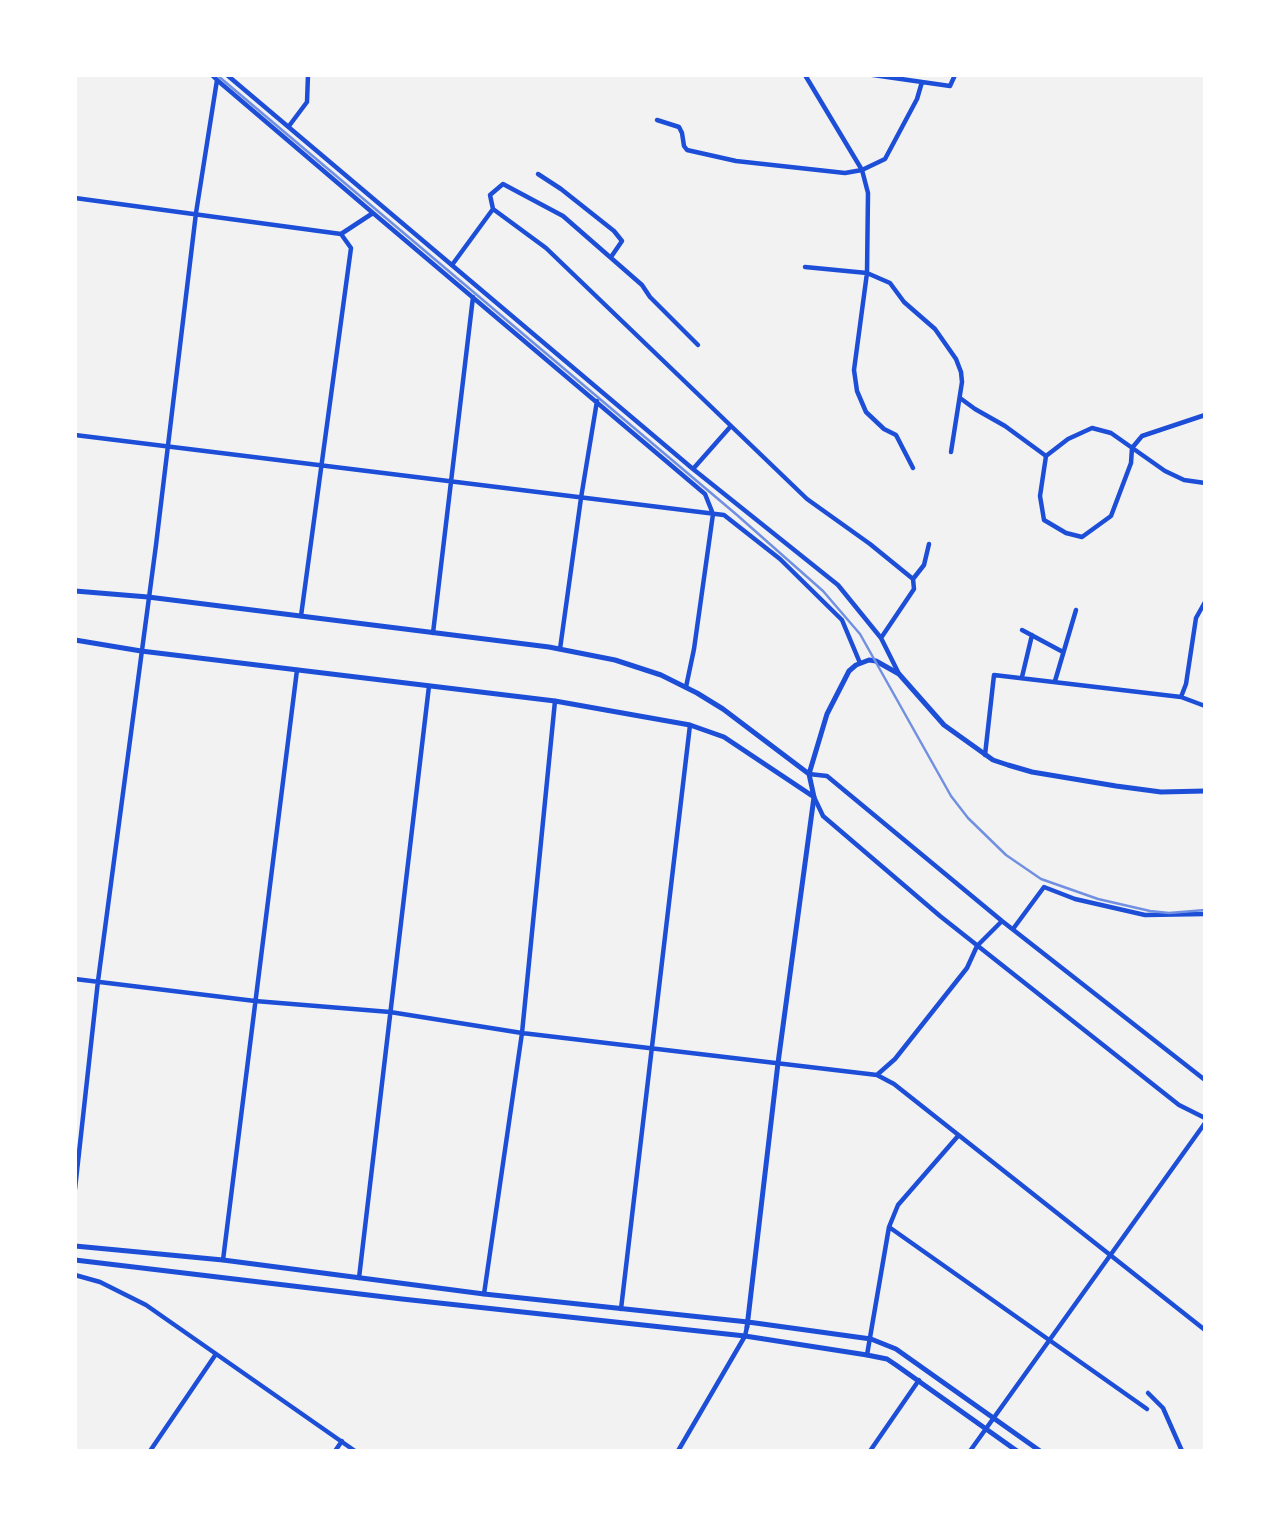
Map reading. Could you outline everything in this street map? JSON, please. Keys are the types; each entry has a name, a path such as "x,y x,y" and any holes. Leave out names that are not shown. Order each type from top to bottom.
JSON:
{"street":[{"path":"212,75 705,495 713,513 686,687"},
{"path":"227,75 692,469 838,584 881,638 899,674 944,725 993,760 1032,772 1161,792 1205,791"},
{"path":"289,126 307,102 308,75"},
{"path":"805,75 862,170 868,193 867,273 854,370 857,391 866,412 884,429 896,435 913,468"},
{"path":"873,75 950,86 955,75"},
{"path":"75,1189 98,981 166,445 196,213 217,80"},
{"path":"657,120 678,127 687,150 723,159 845,173 862,170 885,159 917,99 922,82"},
{"path":"538,174 614,231 622,241 611,257"},
{"path":"698,345 650,297 642,285 563,216 503,184 490,195 493,209 546,248 807,499 914,579"},
{"path":"75,198 341,234 373,213"},
{"path":"452,265 493,209"},
{"path":"301,616 351,248 341,234"},
{"path":"805,267 867,273 890,283 904,302 935,329 946,343 961,372 960,398 951,452"},
{"path":"433,634 473,297"},
{"path":"960,398 1046,456"},
{"path":"560,649 597,401"},
{"path":"1205,415 1142,436 1132,448 1131,463 1111,516 1082,537 1066,533 1044,520 1040,496 1046,456 1068,439 1091,428 1111,433 1132,448 1165,471 1184,480 1205,483"},
{"path":"692,469 731,426"},
{"path":"75,435 724,515 780,559 842,620 849,631 860,663"},
{"path":"881,638 914,589 914,579 924,565 929,544"},
{"path":"75,591 148,597 560,649 615,660 661,675 723,709 809,774 827,776 1013,929 1205,1080"},
{"path":"1181,697 1186,684 1196,618 1205,602"},
{"path":"1055,681 1076,610"},
{"path":"1022,630 1063,652"},
{"path":"1022,677 1031,635"},
{"path":"75,639 141,651 555,701 690,725 724,737 814,797"},
{"path":"899,674 869,660 849,671 827,714 809,774 814,797 823,816 977,946 1179,1105 1205,1118"},
{"path":"223,1260 297,669"},
{"path":"985,755 994,675 1181,697 1205,706"},
{"path":"359,1278 429,686"},
{"path":"484,1294 522,1034 555,701"},
{"path":"621,1309 690,725"},
{"path":"678,1451 745,1336 748,1324 778,1063 814,797"},
{"path":"1013,929 1044,887 1075,899 1145,915 1205,914"},
{"path":"877,1075 895,1059 967,968 977,946 1002,920"},
{"path":"75,979 255,1001 390,1012 522,1034 877,1075 889,1080 1205,1330"},
{"path":"970,1451 1205,1123"},
{"path":"867,1355 872,1339 889,1227 898,1205 958,1136"},
{"path":"889,1227 1147,1409"},
{"path":"75,1246 223,1260 484,1294 872,1339 896,1349 1040,1451"},
{"path":"75,1260 745,1336 887,1359 1017,1451"},
{"path":"75,1275 100,1282 146,1305 355,1451"},
{"path":"150,1451 216,1354"},
{"path":"870,1451 919,1380"},
{"path":"1148,1393 1163,1408 1182,1451"},
{"path":"335,1451 342,1441"}],"railway":[{"path":"217,75 737,515 823,591 860,634 951,796 968,818 1006,855 1041,879 1098,899 1169,913 1205,910"}]}
